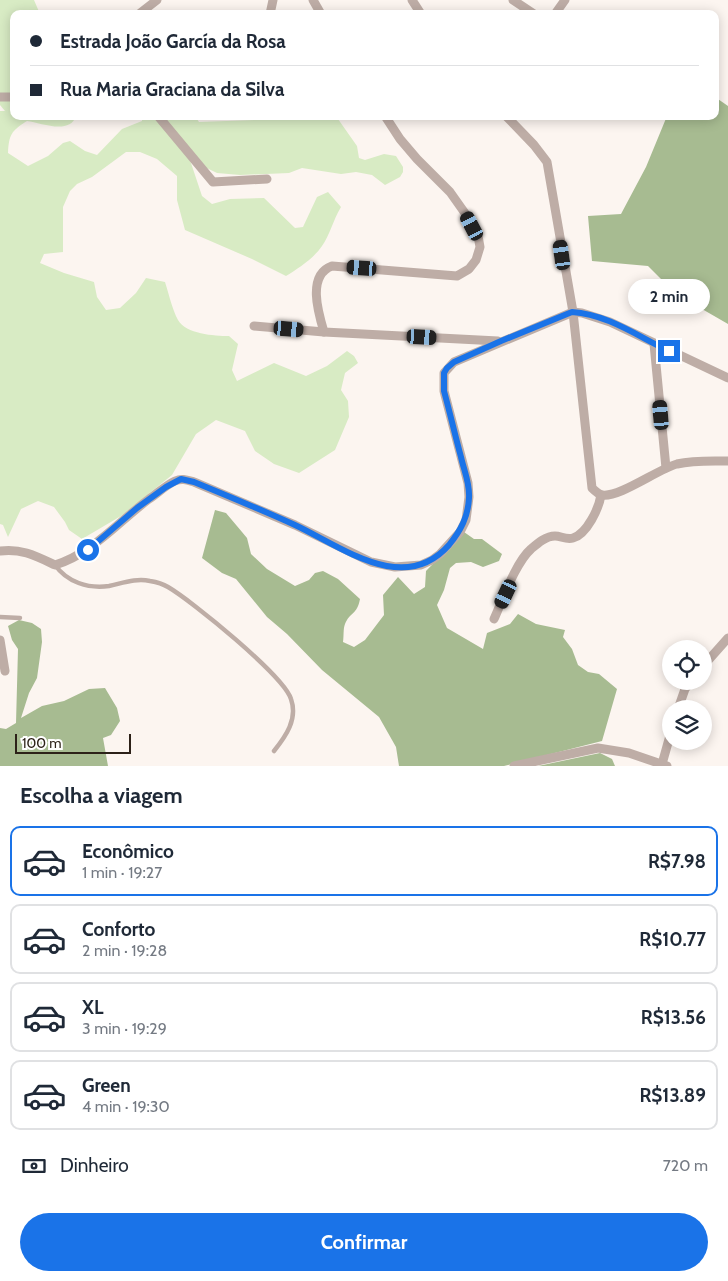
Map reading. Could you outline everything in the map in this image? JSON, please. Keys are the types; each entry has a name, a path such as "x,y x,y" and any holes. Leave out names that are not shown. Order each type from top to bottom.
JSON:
{"street":[{"path":"144,10 157,0"},
{"path":"513,0 528,10"},
{"path":"161,120 213,182 267,179"},
{"path":"324,332 317,299 317,280 326,268 332,266 457,276 469,269 476,260 480,248 478,236 450,192 417,159 400,139 388,120"},
{"path":"510,120 534,145 547,162 572,312 592,488 602,495 610,494 626,489 666,468 698,461 728,461"},
{"path":"0,551 17,550 28,552 55,565 70,560 88,550 137,508 166,487 181,479 194,482 296,525 371,562 395,567 421,565 440,554 460,532 466,520 469,496 468,483 444,391 444,373 454,362 572,312 582,313 610,322 728,378"},
{"path":"254,326 324,332 501,341"},
{"path":"654,344 666,468"},
{"path":"494,619 521,560 530,550 548,537 555,536 566,539 580,535 598,510 602,495"},
{"path":"712,656 728,638"},
{"path":"0,640 4,671"},
{"path":"514,766 598,748 629,753 665,765 668,750"}],"lane":[{"path":"55,565 62,574 72,581 90,586 107,586 131,581 150,580 167,586 218,623 281,682 291,697 293,708 291,725 274,751"},
{"path":"0,617 20,618"}],"green space":[{"path":"0,0 34,0 38,10 10,10 10,120 74,120 68,125 62,126 27,121 14,131 10,138 8,153 28,166 48,156 63,143 70,141 85,151 97,155 122,129 142,120 198,120 199,122 339,120 357,146 359,158 365,160 384,154 396,156 403,167 403,172 400,177 385,185 372,175 356,172 341,174 302,168 289,173 240,175 217,173 190,160 202,196 212,204 230,199 264,198 295,228 303,227 317,197 328,192 341,207 325,242 319,250 286,276 185,230 177,200 177,176 157,159 140,152 126,152 92,177 77,184 70,191 63,207 63,252 44,254 40,263 94,282 97,297 106,310 120,308 136,293 146,278 165,282 174,311 182,325 201,333 229,336 238,344 232,370 237,381 274,363 306,376 327,366 347,351 354,356 358,363 345,373 341,390 348,401 349,417 335,450 299,473 274,464 255,451 245,431 216,420 196,434 172,475 121,516 82,539 69,530 54,507 38,501 21,509 8,537 3,525 0,524 0,111 5,111 0,105"},
{"path":"719,100 728,106 728,324 676,294 648,266 592,261 588,216 621,214 646,167 665,120 719,120"},
{"path":"215,510 226,513 247,538 251,554 267,569 295,586 309,580 315,573 323,571 338,579 360,599 357,608 347,620 344,628 343,642 354,647 365,640 384,615 383,595 398,577 414,594 425,587 426,571 464,532 474,539 482,539 502,554 499,561 483,567 471,562 456,563 450,568 444,590 437,605 447,628 483,649 487,633 510,624 518,614 536,624 565,630 563,637 572,649 578,665 588,672 599,674 617,689 602,741 504,766 399,766 396,747 379,717 322,670 287,634 267,617 236,579 222,573 202,558"},
{"path":"19,620 32,623 41,629 42,642 37,678 29,693 21,718 42,706 64,701 89,689 105,688 117,708 120,721 111,735 103,738 108,766 0,766 0,728 6,729 16,723 18,649 12,640 8,626"},
{"path":"600,753 612,759 615,766 538,766"}],"route":[{"path":"88,550 137,508 176,480 181,479 194,482 296,525 331,544 371,562 395,567 421,565 440,554 460,532 466,520 468,506 468,483 444,391 443,377 447,368 454,362 572,312 582,313 610,322 669,351"}]}
